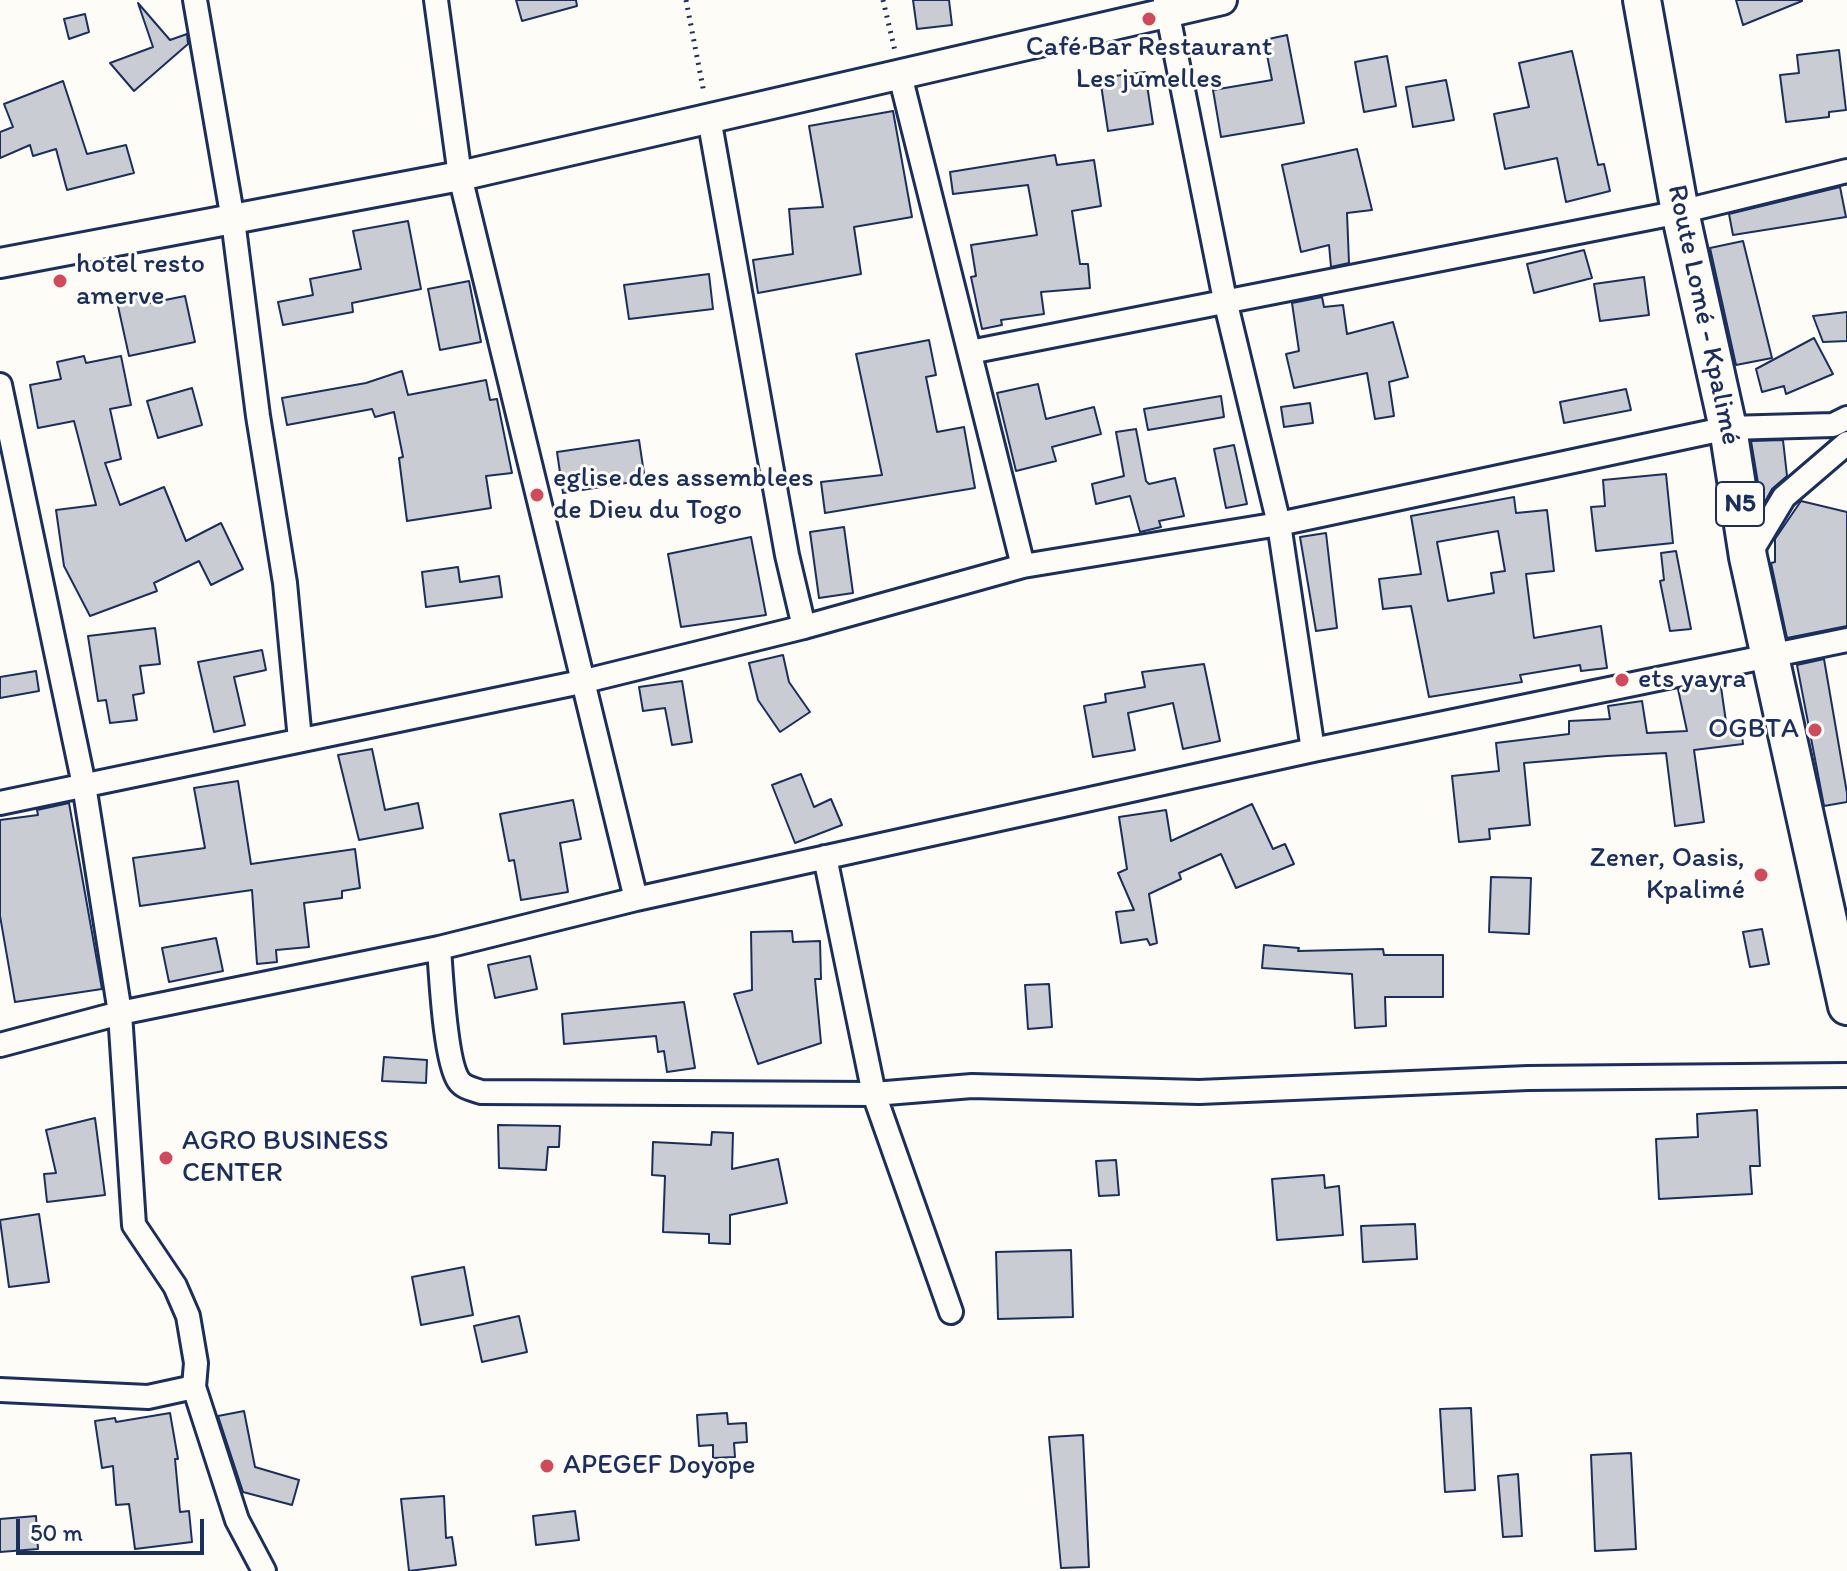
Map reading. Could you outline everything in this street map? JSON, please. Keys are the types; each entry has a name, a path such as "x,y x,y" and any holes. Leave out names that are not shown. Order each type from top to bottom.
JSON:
{"main road":[{"name":"Route Lomé - Kpalimé","path":"1642,0 1680,212 1728,428 1748,557 1840,939 1847,1006"}],"street":[{"path":"195,0 233,220 258,416 285,583 300,740"},
{"path":"436,0 460,176 636,899"},
{"path":"0,263 460,176 900,75 1166,7 1222,0"},
{"path":"1166,7 1225,300 1279,524 1313,750"},
{"path":"900,75 1023,566"},
{"path":"709,118 787,555 804,627"},
{"path":"970,352 1680,212 1847,171"},
{"path":"0,385 84,785 120,1013 134,1225 175,1286 188,1316 195,1352 194,1387 237,1520 264,1571"},
{"path":"0,803 581,682 804,627 1023,566 1279,524 1728,428 1833,425 1847,418"},
{"path":"1748,557 1784,497 1847,443"},
{"path":"0,1045 120,1013 439,948 636,899 825,857 1313,750 1847,640"},
{"path":"825,857 874,1094 951,1312"},
{"path":"439,948 444,1013 457,1079 467,1088 481,1092 567,1095 874,1094 972,1086 1199,1092 1528,1078 1847,1075"},
{"path":"0,1390 148,1397 194,1387"}],"path":[{"path":"686,0 709,118"},
{"path":"883,0 900,75"}],"building":[{"path":"516,0 576,0 577,6 522,21"},
{"path":"913,0 949,0 952,25 917,29"},
{"path":"1736,0 1802,0 1802,1 1743,25"},
{"path":"138,3 170,40 187,34 188,44 134,91 110,63 153,47"},
{"path":"85,14 89,32 69,39 64,19"},
{"path":"1287,35 1304,123 1221,137 1213,90 1272,80 1264,40"},
{"path":"1839,50 1846,110 1829,112 1829,117 1786,122 1780,75 1799,73 1797,55"},
{"path":"1572,51 1598,165 1604,164 1610,191 1566,202 1557,158 1505,169 1494,114 1529,107 1519,63"},
{"path":"1387,56 1396,106 1364,112 1355,62"},
{"path":"1145,72 1153,124 1108,131 1100,78"},
{"path":"1446,80 1454,120 1413,127 1406,87"},
{"path":"63,81 87,154 126,145 134,173 67,190 56,149 33,156 30,145 0,158 0,132 13,127 4,104"},
{"path":"893,111 912,217 854,227 861,274 758,293 753,260 793,254 789,209 823,207 809,126"},
{"path":"1357,149 1372,210 1347,213 1349,263 1331,267 1329,245 1301,252 1282,165"},
{"path":"1055,155 1057,165 1094,160 1101,206 1072,211 1080,264 1088,264 1090,288 1041,292 1044,314 1001,320 1002,325 982,329 971,277 976,276 971,245 1037,235 1028,185 953,194 950,172"},
{"path":"1840,187 1846,217 1733,235 1729,214"},
{"path":"408,221 421,289 352,303 353,312 283,325 278,302 313,295 310,279 361,269 353,231"},
{"path":"1743,241 1772,358 1736,365 1710,248"},
{"path":"1584,250 1592,278 1534,293 1527,264"},
{"path":"709,274 713,309 629,319 624,285"},
{"path":"1644,277 1649,315 1600,321 1594,284"},
{"path":"469,281 481,342 440,350 428,289"},
{"path":"143,291 145,304 185,296 195,342 129,356 116,297"},
{"path":"1322,297 1324,307 1343,305 1347,334 1393,322 1408,377 1389,382 1394,416 1375,419 1367,373 1294,388 1286,354 1299,351 1292,303"},
{"path":"1847,312 1847,341 1823,342 1813,316"},
{"path":"1814,338 1833,374 1786,394 1784,386 1762,392 1756,369"},
{"path":"929,340 936,375 926,377 937,432 964,427 975,488 825,513 821,482 882,475 856,354"},
{"path":"84,356 86,363 121,356 131,405 110,409 121,459 105,463 120,505 164,487 186,541 221,523 243,569 211,585 199,561 154,583 157,591 90,616 64,566 56,510 96,505 74,421 38,428 30,385 61,379 57,362"},
{"path":"402,371 408,395 486,380 490,400 497,399 512,473 486,476 491,508 407,521 399,458 403,457 394,412 375,417 372,409 287,425 282,398 366,383"},
{"path":"1038,384 1046,419 1094,407 1101,434 1052,447 1056,461 1016,471 997,393"},
{"path":"192,388 202,425 158,438 147,401"},
{"path":"1626,389 1631,410 1564,423 1560,402"},
{"path":"1221,396 1224,417 1148,430 1144,409"},
{"path":"1310,403 1313,423 1284,427 1281,407"},
{"path":"1136,429 1146,481 1149,484 1175,478 1184,516 1159,521 1161,527 1140,532 1130,496 1096,504 1092,484 1124,476 1116,432"},
{"path":"639,440 645,480 563,493 557,452"},
{"path":"1783,440 1787,476 1772,489 1762,507 1751,441"},
{"path":"1234,445 1247,504 1226,508 1214,449"},
{"path":"1666,474 1673,543 1596,551 1591,507 1605,506 1603,480"},
{"path":"1514,497 1516,513 1547,510 1554,571 1526,574 1534,638 1601,626 1607,668 1581,671 1580,665 1520,675 1522,682 1429,697 1411,606 1383,609 1379,579 1421,574 1411,516","holes":["1498,531 1505,571 1491,573 1494,593 1448,601 1437,542"]},
{"path":"1801,501 1847,512 1847,626 1787,638 1771,563 1775,562 1775,539"},
{"path":"844,527 853,593 819,598 810,532"},
{"path":"1326,533 1337,628 1316,631 1300,537"},
{"path":"751,537 766,615 681,627 668,554"},
{"path":"1676,551 1691,629 1670,631 1660,581 1664,580 1661,553"},
{"path":"458,567 460,582 499,576 502,597 426,607 422,572"},
{"path":"155,628 160,664 140,666 144,693 133,695 137,720 110,723 106,700 98,701 88,636"},
{"path":"262,650 266,670 234,677 245,725 214,732 198,662"},
{"path":"783,655 789,682 810,712 780,732 758,700 749,663"},
{"path":"1824,659 1847,802 1824,806 1797,665"},
{"path":"1204,664 1220,741 1183,749 1173,703 1128,713 1135,750 1093,757 1084,706 1106,702 1105,694 1145,687 1142,672"},
{"path":"36,671 39,691 0,698 0,677"},
{"path":"1720,680 1727,729 1741,728 1743,744 1694,750 1704,822 1675,826 1666,753 1607,756 1524,763 1530,825 1489,829 1490,839 1459,842 1452,776 1499,771 1496,743 1569,734 1569,721 1610,719 1608,706 1642,701 1647,733 1687,731 1678,689"},
{"path":"682,681 692,742 672,745 665,708 643,711 639,687"},
{"path":"372,749 385,810 418,803 423,828 359,840 338,755"},
{"path":"801,774 814,807 831,799 842,825 795,843 772,785"},
{"path":"238,781 251,864 355,849 360,888 342,891 342,898 304,903 309,947 276,950 277,962 257,964 252,890 140,906 133,858 205,848 194,788"},
{"path":"573,800 581,839 560,843 568,892 521,900 514,860 509,861 500,814"},
{"path":"69,803 102,989 15,1002 0,916 0,820 38,815 37,810"},
{"path":"1252,804 1273,849 1285,844 1294,864 1236,888 1221,854 1179,873 1181,879 1149,894 1157,943 1150,945 1147,939 1121,943 1116,912 1134,910 1118,873 1127,869 1119,817 1166,810 1171,841"},
{"path":"1491,877 1531,878 1529,934 1489,932"},
{"path":"1762,929 1769,964 1750,967 1743,932"},
{"path":"792,931 793,942 820,941 821,979 815,979 821,1043 758,1064 734,994 752,990 751,932"},
{"path":"216,938 223,971 169,982 162,948"},
{"path":"1264,945 1299,948 1298,951 1383,949 1384,955 1443,955 1443,997 1385,997 1386,1026 1355,1028 1352,974 1262,968"},
{"path":"530,956 537,989 495,998 488,965"},
{"path":"1049,984 1052,1027 1028,1029 1025,985"},
{"path":"684,1002 695,1068 667,1072 664,1051 658,1052 656,1036 564,1044 562,1014"},
{"path":"384,1057 427,1060 426,1083 382,1081"},
{"path":"1757,1110 1760,1166 1750,1166 1752,1194 1659,1199 1656,1139 1698,1137 1697,1114"},
{"path":"95,1118 105,1195 47,1202 44,1174 56,1173 46,1130"},
{"path":"498,1125 560,1126 559,1147 548,1147 546,1170 499,1168"},
{"path":"712,1132 733,1133 732,1169 778,1159 787,1203 730,1215 730,1244 709,1243 709,1234 663,1232 665,1176 652,1175 653,1142 711,1145"},
{"path":"1116,1160 1119,1195 1099,1196 1096,1161"},
{"path":"1324,1175 1325,1188 1339,1186 1343,1235 1277,1240 1272,1179"},
{"path":"39,1214 49,1282 9,1287 0,1220"},
{"path":"1415,1224 1417,1259 1363,1262 1361,1226"},
{"path":"1071,1250 1073,1317 998,1319 996,1252"},
{"path":"464,1267 473,1315 421,1325 412,1277"},
{"path":"519,1316 527,1352 482,1362 474,1326"},
{"path":"1471,1408 1475,1490 1445,1492 1440,1409"},
{"path":"244,1411 255,1467 299,1480 292,1505 243,1492 218,1416"},
{"path":"170,1413 178,1459 175,1459 180,1512 189,1511 192,1542 135,1549 129,1504 116,1505 113,1466 102,1468 95,1421 115,1418 116,1422"},
{"path":"727,1413 728,1424 746,1423 747,1442 734,1443 735,1457 713,1458 713,1445 699,1446 697,1415"},
{"path":"1083,1435 1089,1567 1061,1568 1049,1437"},
{"path":"1631,1453 1636,1549 1595,1551 1591,1455"},
{"path":"1518,1474 1522,1536 1503,1537 1498,1476"},
{"path":"444,1496 446,1538 452,1537 456,1565 409,1571 401,1499"},
{"path":"575,1511 579,1540 536,1545 533,1516"},
{"path":"36,1516 38,1549 0,1552 0,1519"}],"place":[{"name":"Café Bar Restaurant Les jumelles","path":"1149,19"},
{"name":"hotel resto amerve","path":"60,281"},
{"name":"eglise des assemblees de Dieu du Togo","path":"537,495"},
{"name":"ets yayra","path":"1622,680"},
{"name":"OGBTA","path":"1815,730"},
{"name":"Zener, Oasis, Kpalimé","path":"1761,875"},
{"name":"AGRO BUSINESS CENTER","path":"166,1158"},
{"name":"APEGEF Doyope","path":"547,1466"}]}
